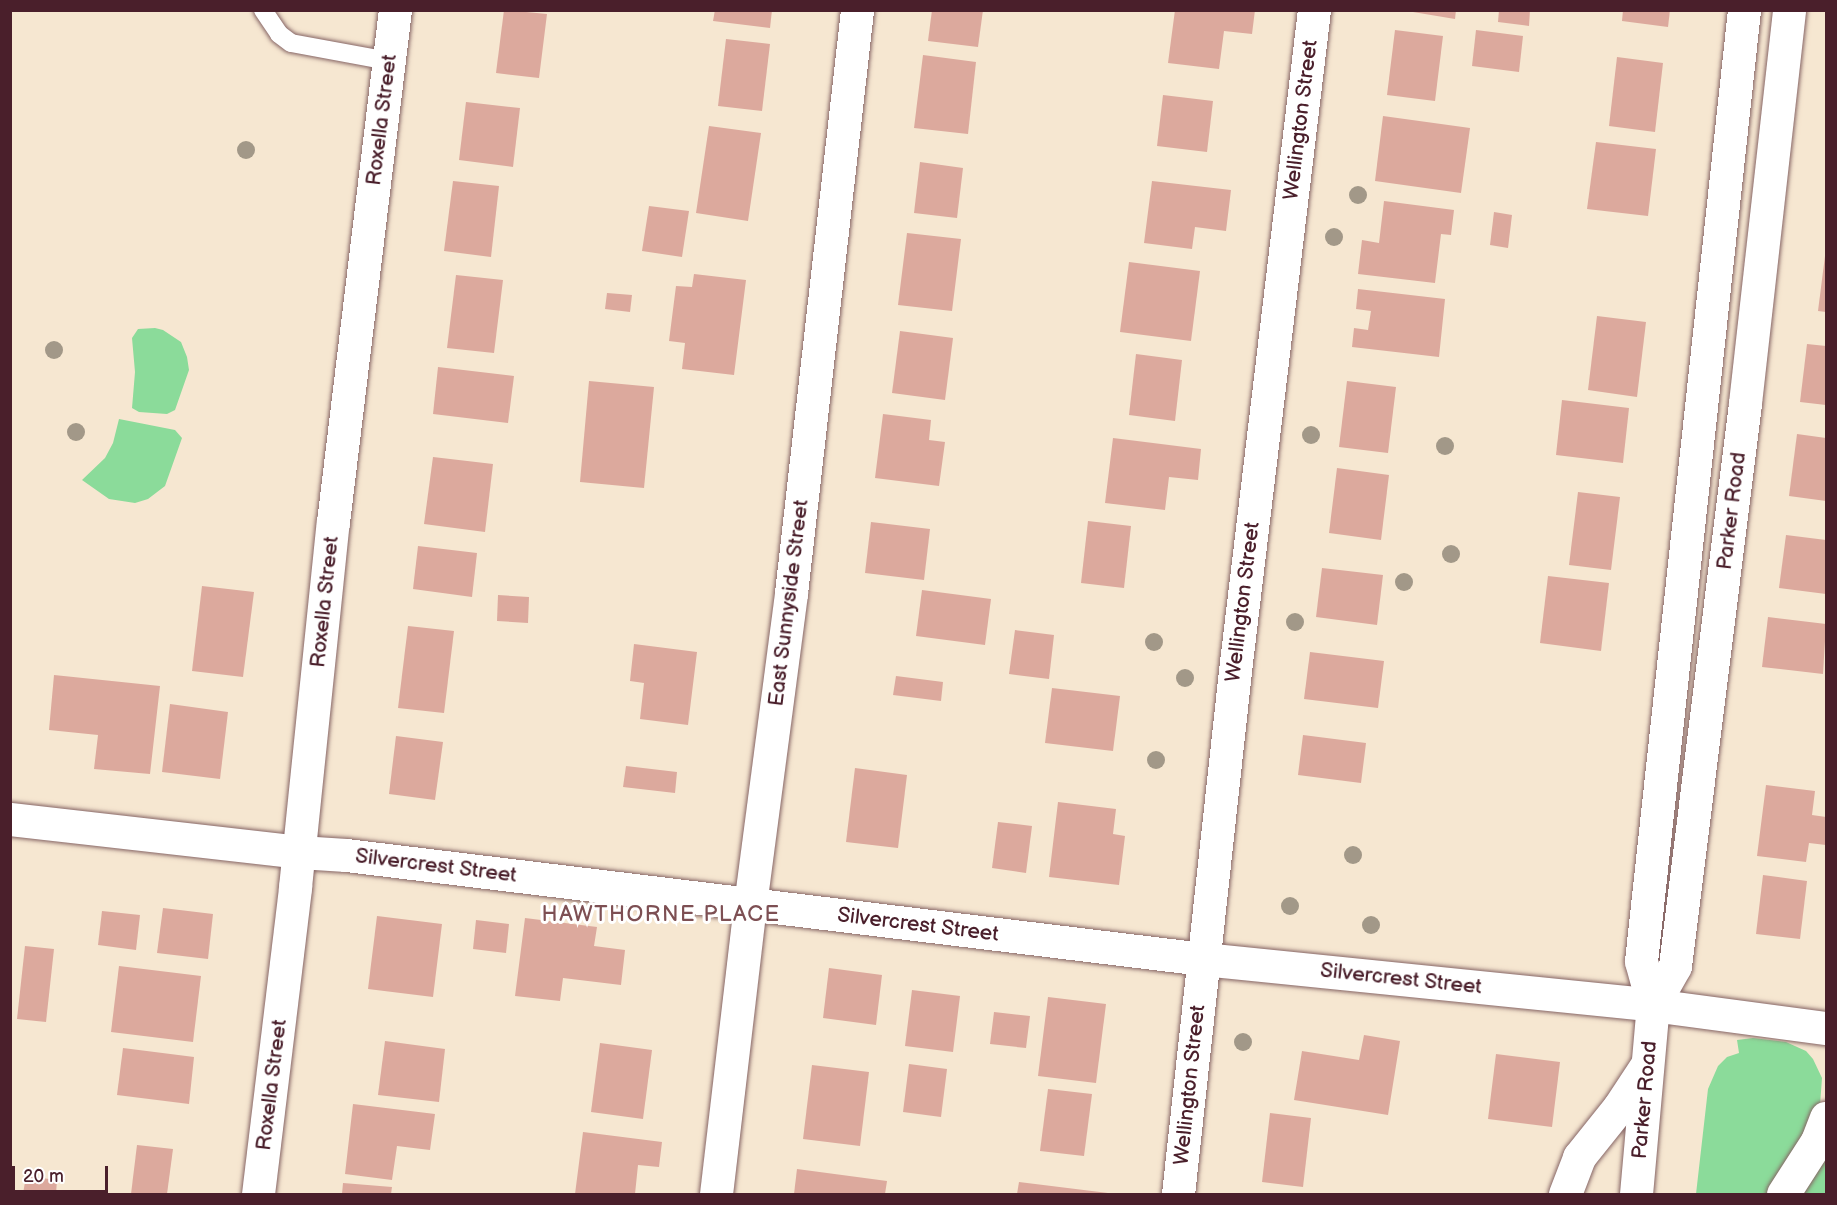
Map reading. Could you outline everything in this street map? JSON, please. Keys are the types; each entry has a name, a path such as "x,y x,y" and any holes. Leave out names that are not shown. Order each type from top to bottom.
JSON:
{"street":[{"name":"Roxella Street","path":"258,1194 299,852 334,510 395,10"},
{"name":"East Sunnyside Street","path":"716,1194 750,906 791,593 857,10"},
{"name":"Wellington Street","path":"1178,1194 1203,959 1314,10"},
{"name":"Parker Road","path":"1636,1194 1653,1005 1641,961 1744,10"},
{"name":"Parker Road","path":"1653,1005 1675,966 1740,444 1789,10"},
{"path":"1698,439 1740,444"},
{"name":"Silvercrest Street","path":"10,819 299,852 346,855 750,906 1203,959 1716,1011 1827,1028"},
{"path":"1566,1194 1580,1157 1619,1107 1648,1062"},
{"path":"1783,1194 1817,1141 1827,1118"}],"lane":[{"path":"263,10 274,28 291,43 389,61"}],"green space":[{"path":"138,329 163,330 181,342 189,370 175,410 167,414 139,412 132,408 135,372 132,338"},
{"path":"119,419 175,430 182,438 165,486 148,499 135,503 109,499 82,480 105,458 113,443"},
{"path":"1753,1038 1786,1042 1806,1051 1813,1059 1822,1078 1820,1105 1768,1194 1696,1194 1708,1089 1718,1066 1727,1057 1739,1053 1737,1040"},
{"path":"1826,1156 1826,1194 1803,1194"}],"building":[{"path":"504,10 547,14 539,78 496,73"},
{"path":"715,10 772,10 770,28 713,21"},
{"path":"932,10 983,10 978,47 928,41"},
{"path":"1175,10 1255,10 1252,34 1224,31 1219,69 1168,63"},
{"path":"1401,10 1456,10 1455,19"},
{"path":"1499,10 1530,10 1529,26 1498,22"},
{"path":"1623,10 1670,10 1668,27 1622,21"},
{"path":"1395,30 1443,36 1435,101 1387,95"},
{"path":"1476,30 1523,36 1519,72 1472,66"},
{"path":"726,39 770,44 762,111 718,106"},
{"path":"923,55 976,62 968,134 914,128"},
{"path":"1617,57 1663,63 1655,132 1609,126"},
{"path":"1163,95 1213,101 1207,152 1157,146"},
{"path":"466,102 520,108 513,167 459,160"},
{"path":"1383,116 1470,128 1461,193 1375,181"},
{"path":"709,126 761,133 748,221 696,213"},
{"path":"1596,142 1656,149 1648,216 1587,209"},
{"path":"920,162 963,168 957,218 914,213"},
{"path":"453,181 499,186 491,257 444,251"},
{"path":"1152,181 1231,190 1226,231 1195,227 1192,249 1144,243"},
{"path":"1384,201 1454,210 1451,235 1441,234 1435,283 1358,274 1362,240 1379,243"},
{"path":"649,206 689,211 682,257 642,251"},
{"path":"1494,212 1512,215 1508,248 1490,245"},
{"path":"907,233 961,239 952,311 898,305"},
{"path":"1826,256 1826,312 1818,311"},
{"path":"1129,262 1200,271 1191,341 1120,332"},
{"path":"694,274 746,280 734,375 682,369 685,343 669,341 676,286 692,287"},
{"path":"456,275 503,280 494,353 447,348"},
{"path":"1358,289 1445,299 1439,357 1352,347 1354,328 1368,330 1371,311 1356,309"},
{"path":"607,293 632,295 630,312 605,309"},
{"path":"1597,316 1646,322 1637,397 1588,390"},
{"path":"900,331 953,338 945,400 892,393"},
{"path":"1807,344 1826,346 1826,405 1800,402"},
{"path":"1136,354 1182,360 1175,421 1129,415"},
{"path":"438,367 514,376 508,423 433,414"},
{"path":"589,381 654,387 644,488 580,482"},
{"path":"1347,381 1396,387 1388,453 1339,447"},
{"path":"1562,400 1629,408 1623,463 1556,455"},
{"path":"883,414 931,420 929,440 945,442 939,486 875,478"},
{"path":"1797,434 1826,438 1826,501 1789,496"},
{"path":"1113,438 1201,449 1198,480 1169,477 1165,510 1105,503"},
{"path":"433,457 493,464 485,532 424,524"},
{"path":"1337,468 1389,475 1381,540 1329,533"},
{"path":"1578,492 1620,497 1611,570 1569,565"},
{"path":"1088,521 1131,526 1124,588 1081,583"},
{"path":"871,522 930,529 924,580 865,573"},
{"path":"1786,535 1826,540 1826,594 1779,588"},
{"path":"418,546 477,553 472,597 413,589"},
{"path":"1322,568 1383,575 1377,625 1316,617"},
{"path":"1548,576 1609,583 1601,651 1540,643"},
{"path":"202,586 254,592 243,677 192,671"},
{"path":"922,590 991,599 985,645 916,636"},
{"path":"498,595 529,597 528,623 497,621"},
{"path":"1768,617 1826,624 1823,674 1762,667"},
{"path":"408,626 454,631 444,713 398,708"},
{"path":"1015,630 1054,635 1049,679 1009,674"},
{"path":"634,644 697,652 688,725 640,719 644,683 630,681"},
{"path":"1310,652 1384,661 1378,708 1304,699"},
{"path":"54,675 160,686 150,774 94,769 98,735 49,730"},
{"path":"896,676 943,682 941,701 893,695"},
{"path":"1052,688 1120,696 1113,751 1045,743"},
{"path":"170,704 228,712 220,779 162,772"},
{"path":"1303,735 1366,743 1361,783 1298,775"},
{"path":"396,736 443,742 435,800 389,794"},
{"path":"626,766 677,772 675,793 623,787"},
{"path":"855,768 907,775 898,848 846,842"},
{"path":"1766,785 1815,791 1812,815 1826,817 1826,845 1809,843 1806,862 1757,856"},
{"path":"1058,802 1116,809 1113,834 1125,836 1119,885 1049,877"},
{"path":"998,822 1032,826 1026,873 992,868"},
{"path":"1763,875 1807,881 1800,939 1756,934"},
{"path":"163,908 213,914 208,959 157,953"},
{"path":"102,911 140,915 136,950 98,945"},
{"path":"377,916 442,924 433,997 368,989"},
{"path":"525,918 597,927 594,946 625,950 621,985 563,978 560,1001 515,996"},
{"path":"476,920 509,924 506,953 473,949"},
{"path":"25,946 54,949 46,1022 17,1019"},
{"path":"119,966 201,976 193,1042 111,1032"},
{"path":"829,968 882,975 876,1025 823,1018"},
{"path":"912,990 960,996 953,1052 905,1046"},
{"path":"1048,997 1106,1004 1096,1083 1038,1076"},
{"path":"994,1012 1030,1016 1026,1048 990,1044"},
{"path":"1364,1035 1400,1041 1388,1115 1294,1100 1302,1051 1359,1060"},
{"path":"385,1041 445,1049 439,1102 378,1095"},
{"path":"600,1043 652,1050 643,1119 591,1112"},
{"path":"123,1048 194,1057 189,1104 117,1095"},
{"path":"1496,1054 1560,1062 1552,1127 1488,1119"},
{"path":"909,1064 947,1069 941,1117 903,1112"},
{"path":"812,1065 869,1072 860,1146 803,1139"},
{"path":"1048,1089 1092,1094 1084,1156 1040,1151"},
{"path":"353,1104 435,1114 430,1150 397,1146 392,1180 345,1174"},
{"path":"1270,1113 1311,1118 1303,1187 1262,1182"},
{"path":"583,1132 662,1142 659,1167 638,1165 635,1194 575,1194"},
{"path":"137,1145 173,1149 167,1194 131,1194"},
{"path":"797,1169 887,1181 885,1194 794,1194"},
{"path":"26,1176 57,1180 56,1194 23,1194"},
{"path":"1019,1182 1108,1193 1108,1194 1017,1194"},
{"path":"343,1183 392,1187 391,1194 342,1194"}],"district":[{"name":"HAWTHORNE PLACE","path":"661,915"}]}
